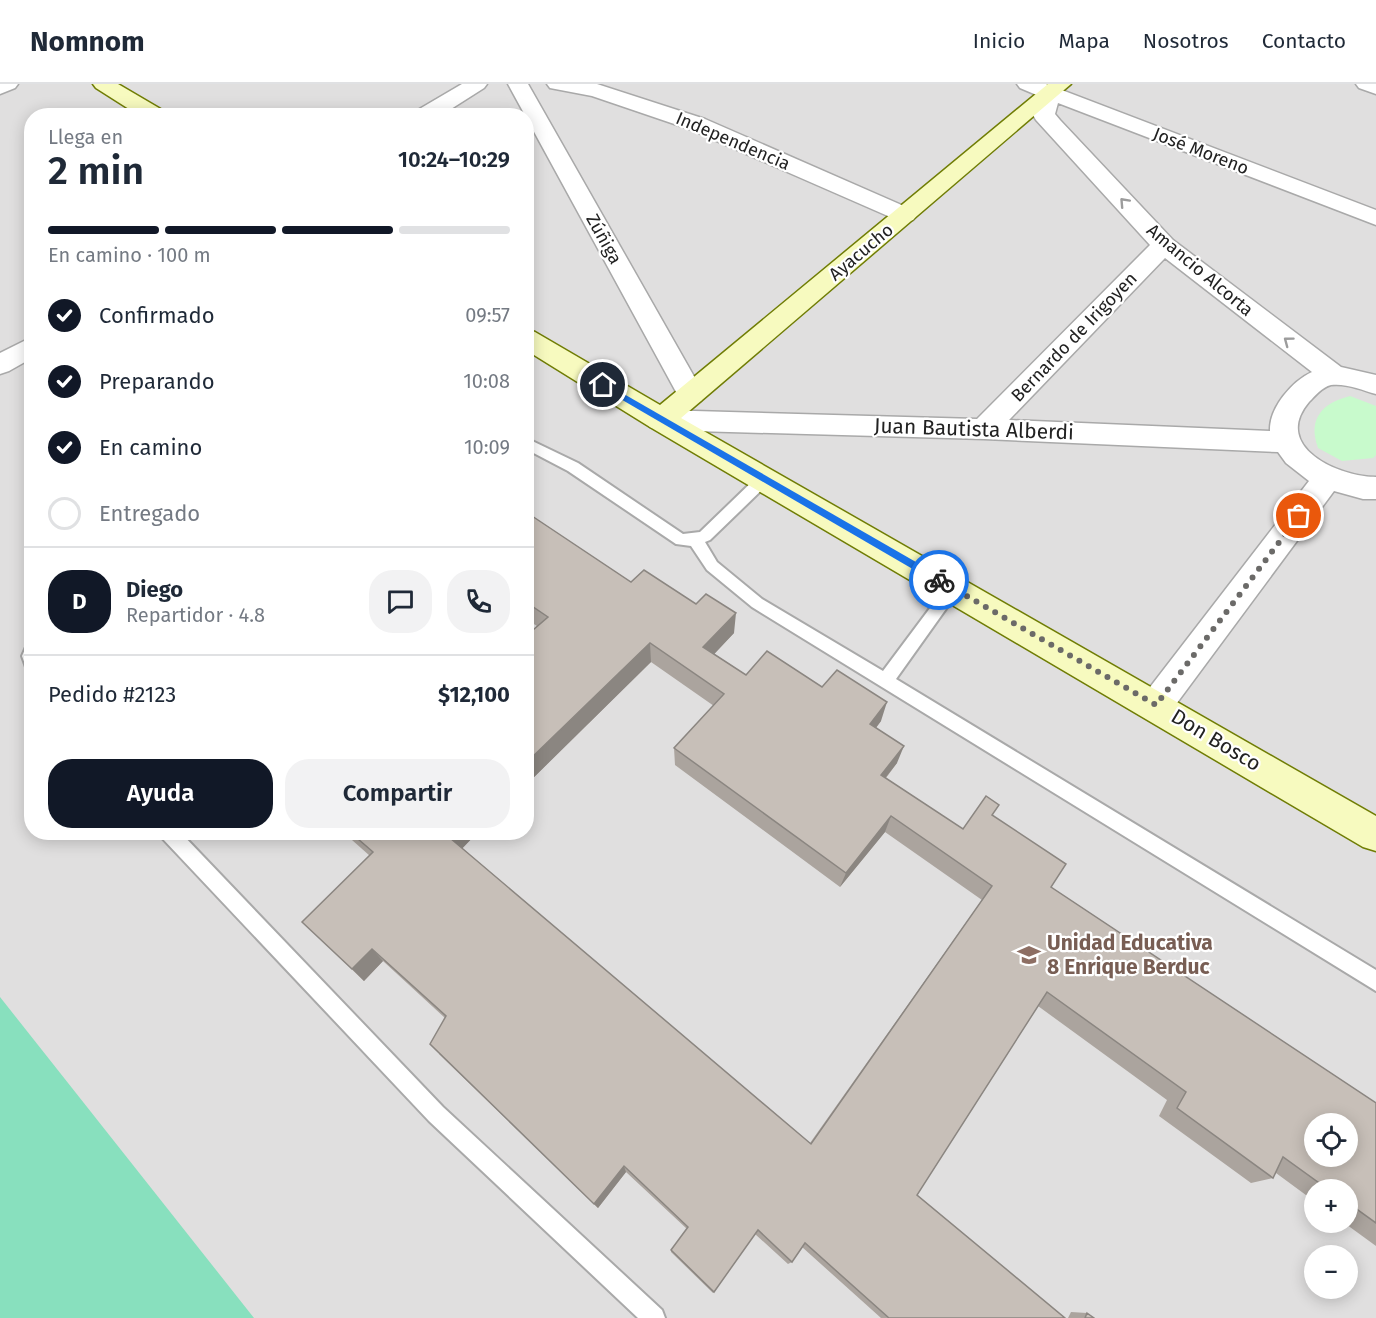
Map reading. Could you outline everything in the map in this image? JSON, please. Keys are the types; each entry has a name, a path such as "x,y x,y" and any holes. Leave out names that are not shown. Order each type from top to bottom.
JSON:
{"main road":[{"path":"103,84 143,108"},
{"name":"Ayacucho","path":"660,420 1056,89"},
{"name":"Don Bosco","path":"534,343 660,420 1156,705 1376,835"}],"street":[{"path":"0,88 8,84"},
{"path":"437,108 477,84"},
{"name":"Zúñiga","path":"518,84 531,108"},
{"name":"Independencia","path":"557,84 596,90 622,90 905,215"},
{"name":"José Moreno","path":"1027,84 1056,89 1376,218"},
{"path":"1366,84 1376,88"},
{"name":"Amancio Alcorta","path":"1056,89 1044,115 1164,245 1335,376"},
{"name":"Zúñiga","path":"534,113 691,394"},
{"name":"Bernardo de Irigoyen","path":"984,429 1164,245"},
{"path":"0,365 24,351"},
{"path":"1376,385 1335,376 1322,378 1311,384 1291,407 1283,430 1287,442 1301,460 1313,470 1328,478 1363,489 1376,488"},
{"name":"Juan Bautista Alberdi","path":"660,420 984,429 1287,442"},
{"path":"1156,705 1328,478"}],"lane":[{"path":"534,447 573,467 653,524 681,540 695,540 705,536 764,479"},
{"path":"695,540 712,566 757,603 1376,981"},
{"path":"885,681 953,588"},
{"path":"176,840 436,1114 654,1318"}],"shaded area":[{"path":"0,84 1376,84 1376,1318 0,1318"}],"green space":[{"path":"1350,396 1376,406 1376,455 1373,458 1342,461 1318,448 1315,428 1320,413 1332,403"},
{"path":"0,997 254,1318 0,1318"}],"building":[{"path":"534,517 631,582 644,570 696,604 706,594 736,613 703,647 746,675 767,651 822,687 837,670 887,702 870,724 904,746 881,775 963,829 986,796 999,805 992,815 1066,864 1051,887 1376,1103 1376,1223 1358,1210 1358,1179 1314,1179 1283,1157 1273,1178 1177,1108 1186,1092 1047,992 917,1195 1065,1318 889,1318 805,1243 792,1262 758,1230 714,1292 671,1250 688,1227 624,1166 594,1204 430,1044 446,1016 372,949 352,969 302,922 373,852 359,840 452,840 811,1144 992,886 891,816 846,873 674,748 724,694 650,643 534,755 534,629 548,617 534,607"}],"way so far":[{"path":"939,580 1156,705 1299,516"}],"place":[{"name":"Unidad Educativa 8 Enrique Berduc","path":"1029,955"}],"route":[{"path":"603,385 939,580"}]}
